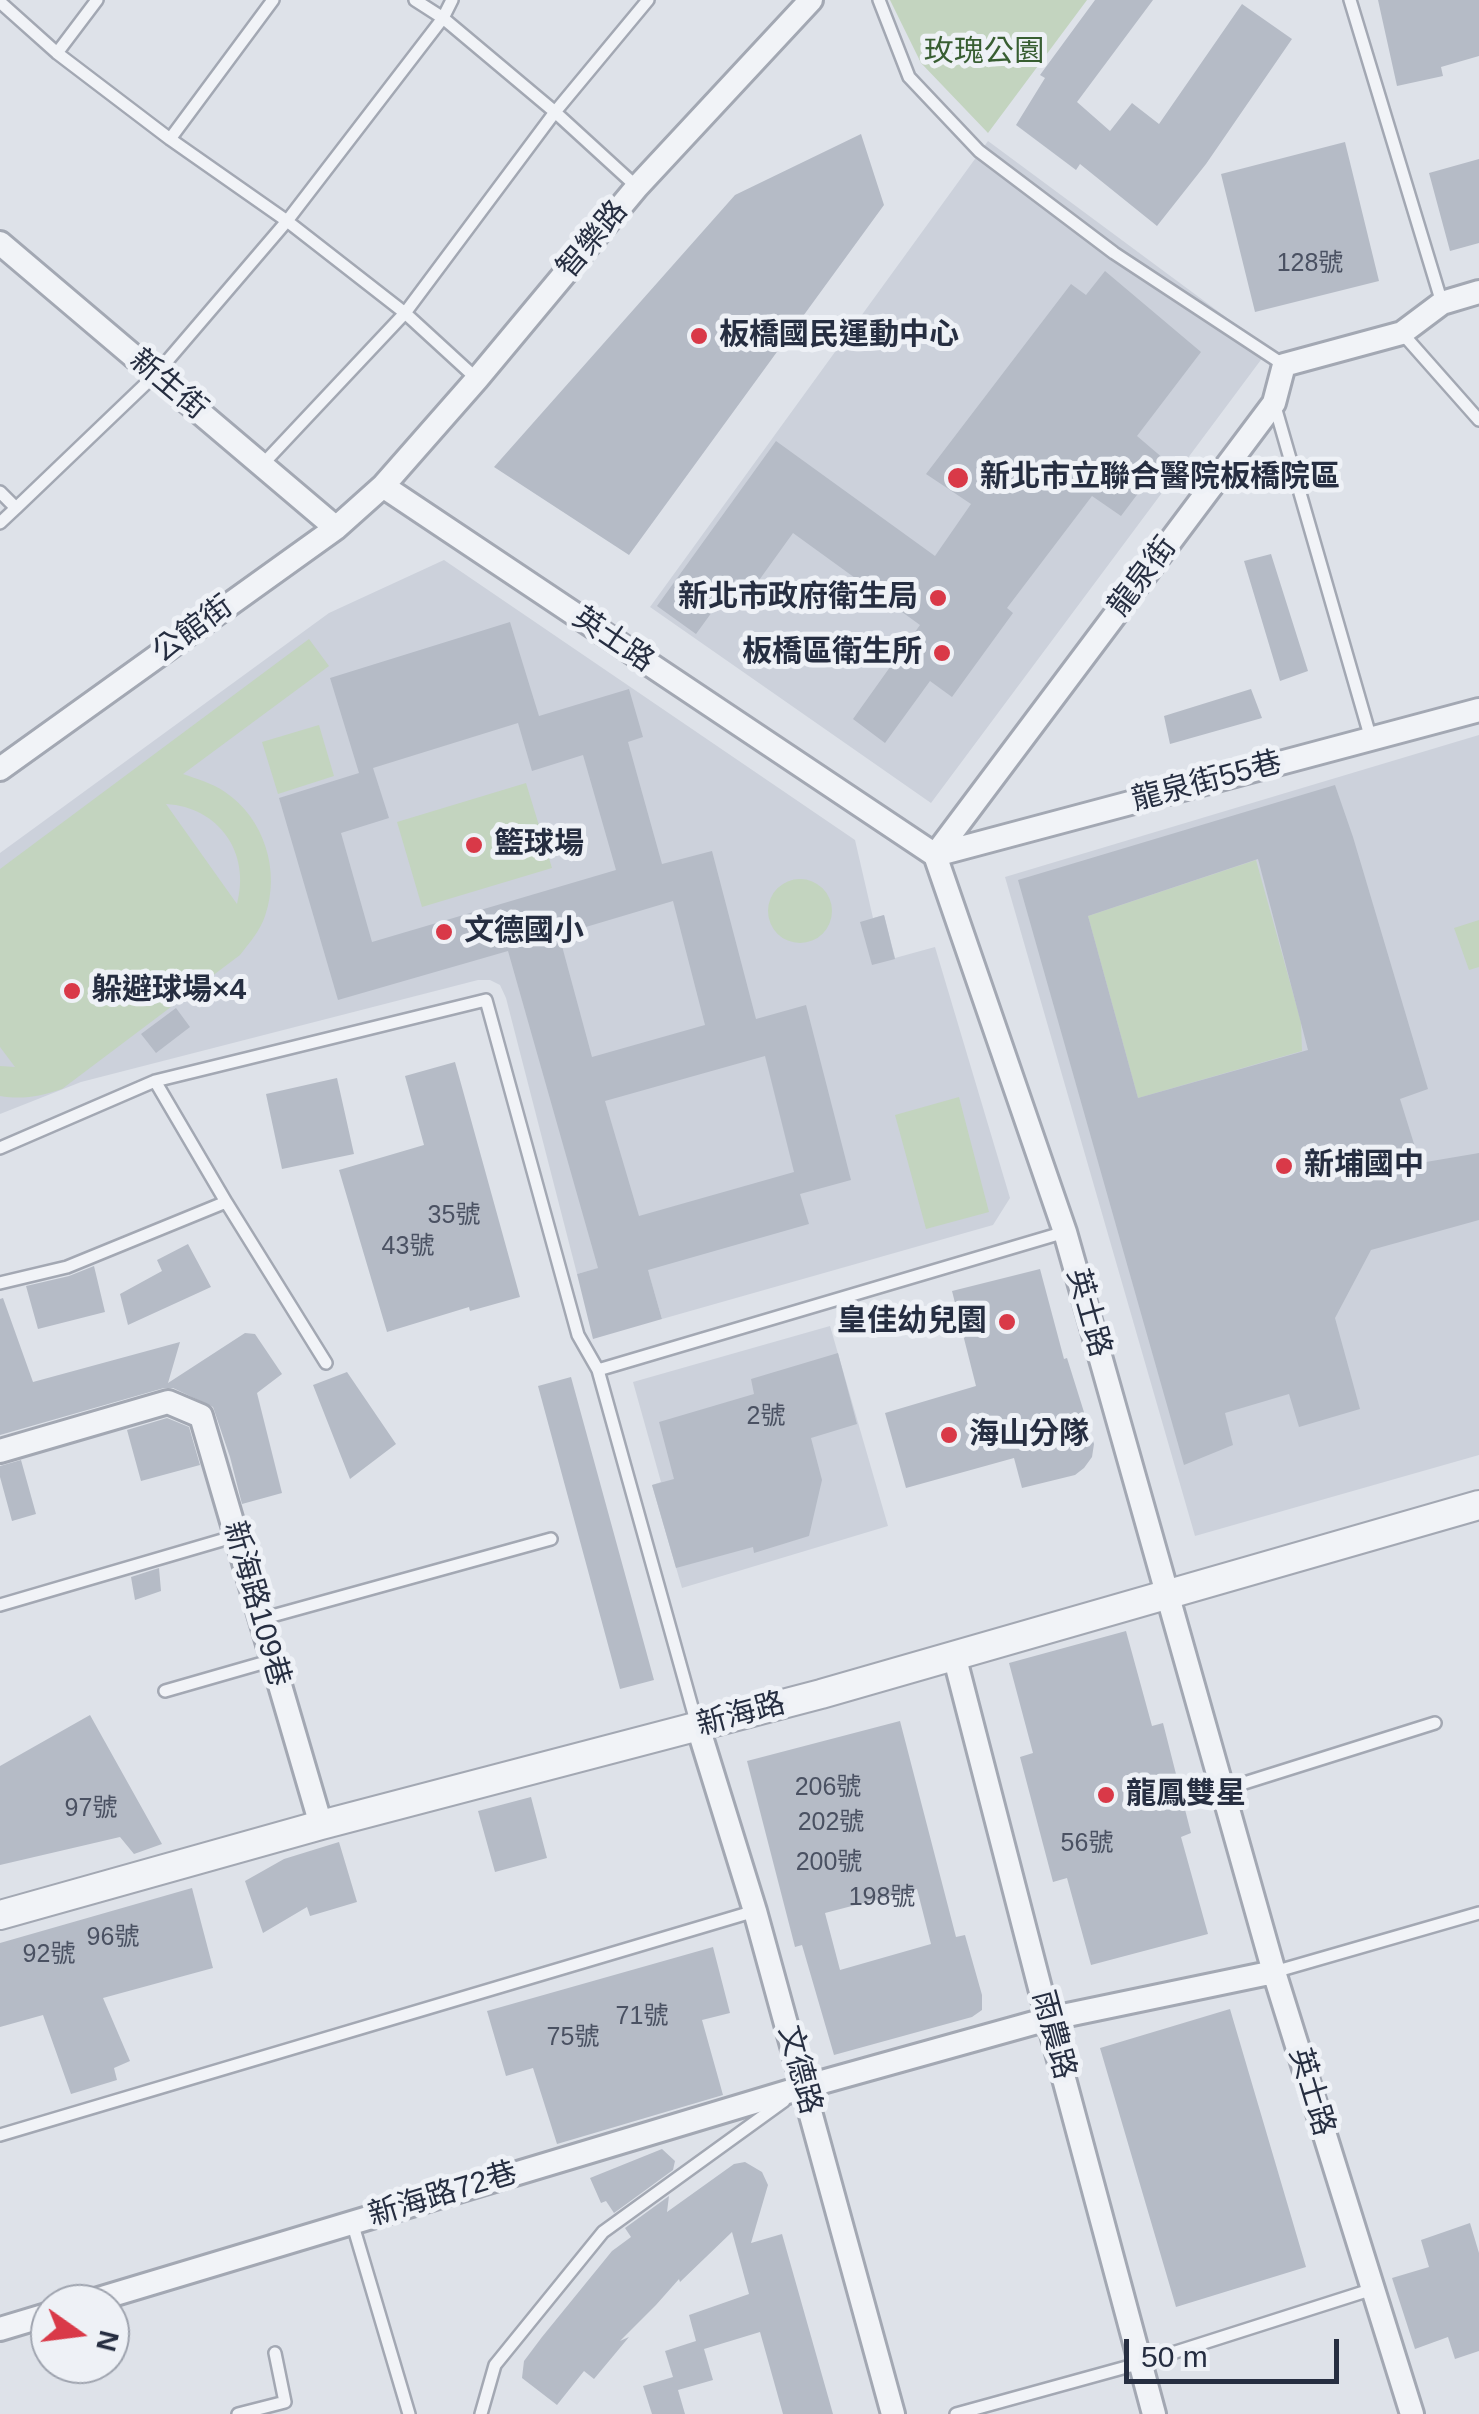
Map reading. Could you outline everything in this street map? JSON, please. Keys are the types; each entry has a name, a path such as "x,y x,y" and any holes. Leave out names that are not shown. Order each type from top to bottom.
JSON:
{"street":[{"name":"智樂路","path":"382,486 638,186 810,0"},
{"name":"新生街","path":"0,244 336,528"},
{"path":"1284,365 1402,333 1442,302 1479,292"},
{"name":"龍泉街","path":"935,855 1274,402 1284,365"},
{"name":"公館街","path":"0,769 336,528 382,486"},
{"name":"英士路","path":"382,486 935,855 1065,1232 1274,1972 1412,2414"},
{"name":"龍泉街55巷","path":"935,855 1479,710"},
{"name":"新海路109巷","path":"0,1451 168,1402 201,1416 321,1826"},
{"name":"新海路","path":"0,1914 698,1727 1479,1505"},
{"name":"雨農路","path":"954,1655 1154,2414"},
{"name":"文德路","path":"698,1727 756,1911 893,2414"},
{"name":"新海路72巷","path":"130,2289 804,2087 1048,2019 1274,1972"},
{"path":"0,2328 30,2320"}],"lane":[{"path":"57,54 97,0"},
{"path":"170,140 273,0"},
{"path":"415,0 443,18 638,186"},
{"path":"0,523 156,374 287,220 443,18 452,0"},
{"path":"262,465 405,314 555,112 648,0"},
{"path":"879,0 909,77 980,150 1114,254 1284,365"},
{"path":"1350,0 1442,302"},
{"path":"0,2 57,54 170,140 287,220 405,314 477,379"},
{"path":"1402,333 1479,420"},
{"path":"1274,402 1372,739"},
{"path":"0,492 16,508"},
{"path":"0,1148 154,1082 486,1000 578,1335 598,1370 698,1727"},
{"path":"154,1082 326,1363"},
{"path":"0,1283 67,1267 226,1202"},
{"path":"598,1370 1065,1232"},
{"path":"0,1605 237,1536"},
{"path":"261,1619 551,1538"},
{"path":"165,1691 273,1660"},
{"path":"1222,1790 1435,1723"},
{"path":"0,2134 756,1911"},
{"path":"1274,1972 1479,1913"},
{"path":"480,2414 494,2365 604,2232 804,2087"},
{"path":"352,2222 409,2414"},
{"path":"956,2414 1141,2363 1373,2290"},
{"path":"238,2414 285,2402 275,2352"}],"shaded area":[{"name":"新北市立聯合醫院板橋院區","path":"988,141 1269,349 931,803 650,607"},
{"name":"文德國小","path":"444,560 855,840 873,918 884,915 895,958 935,947 1010,1198 993,1225 662,1319 649,1274 625,1261 577,1274 506,998 500,985 490,980 81,1082 0,1114 0,853 329,613"},
{"name":"新埔國中","path":"1479,735 1479,1455 1195,1536 1005,877"},
{"path":"830,1326 888,1526 682,1588 652,1485 661,1482 633,1382"}],"green space":[{"name":"玫瑰公園","path":"890,0 1087,0 988,133 921,63"},
{"path":"309,639 329,666 183,774 225,792 239,803 259,831 266,847 271,881 265,916 254,936 240,955 62,1089 32,1097 0,1096 0,1066 15,1067 0,1047 0,869","holes":["166,804 201,814 227,836 239,867 237,904"]},
{"path":"319,725 334,776 278,794 262,742"},
{"name":"籃球場","path":"526,783 552,868 422,907 397,822"},
{"path":"1256,860 1301,1022 1302,1051 1138,1098 1088,916"},
{"path":"800,879 822,889 832,911 822,933 800,943 778,933 768,911 778,889"},
{"path":"1479,920 1479,967 1469,970 1454,928"},
{"path":"959,1097 989,1212 926,1229 895,1115"}],"building":[{"path":"1095,0 1153,0 1077,102 1110,131 1132,103 1159,124 1242,4 1292,39 1206,164 1157,226 1080,164 1076,170 1016,125 1045,78 1040,75"},
{"path":"1378,0 1479,0 1479,56 1441,67 1443,76 1397,86"},
{"name":"板橋國民運動中心","path":"861,134 884,205 629,555 494,467 735,195"},
{"path":"1345,142 1379,281 1255,312 1221,174"},
{"path":"1479,159 1479,243 1450,251 1429,173"},
{"path":"1105,271 1201,352 1137,436 1164,459 1121,516 1092,496 1007,608 1013,613 952,697 930,681 885,743 853,719 920,625 793,533 752,590 736,579 696,634 657,606 776,441 935,556 971,504 926,474 1071,284 1086,295"},
{"path":"1271,554 1308,671 1280,681 1244,561"},
{"path":"510,622 539,716 629,689 643,737 628,742 662,864 712,851 756,1019 806,1005 851,1180 800,1194 809,1224 648,1270 662,1319 593,1339 577,1274 598,1268 508,951 338,1000 279,798 359,773 330,678","holes":["518,723 532,771 583,755 616,870 372,942 341,833 389,818 373,768","673,901 705,1025 592,1057 559,935","765,1056 794,1172 639,1216 605,1101"]},
{"path":"1251,689 1262,718 1170,744 1164,716"},
{"path":"1335,785 1428,1089 1400,1099 1420,1163 1479,1153 1479,1220 1371,1250 1335,1318 1360,1409 1299,1427 1289,1394 1225,1413 1233,1445 1184,1465 1018,880","holes":["1258,859 1308,1050 1138,1098 1088,916"]},
{"path":"884,915 895,959 872,965 860,922"},
{"path":"176,1008 190,1027 156,1053 141,1034"},
{"path":"455,1062 520,1297 470,1311 469,1307 387,1332 339,1170 424,1145 405,1076"},
{"path":"337,1078 354,1154 282,1169 266,1094"},
{"path":"188,1244 211,1287 128,1325 120,1294 162,1271 157,1260"},
{"path":"94,1266 105,1312 38,1329 26,1286"},
{"path":"1040,1269 1064,1359 1067,1358 1094,1444 1092,1457 1075,1475 1022,1488 1014,1458 906,1488 885,1413 976,1386 952,1291"},
{"path":"3,1298 33,1382 180,1342 168,1383 245,1333 255,1334 282,1374 257,1393 282,1493 242,1504 213,1407 173,1388 0,1435"},
{"path":"838,1353 857,1424 811,1438 822,1480 809,1536 754,1553 753,1547 676,1568 652,1485 674,1479 659,1422 754,1394 751,1379"},
{"path":"347,1372 396,1444 350,1479 313,1385"},
{"path":"571,1377 654,1680 620,1689 538,1386"},
{"path":"167,1418 189,1427 200,1465 141,1481 127,1430"},
{"path":"21,1460 36,1514 12,1521 0,1466"},
{"path":"159,1568 161,1591 135,1600 131,1577"},
{"name":"龍鳳雙星","path":"1126,1631 1152,1726 1163,1723 1191,1833 1181,1837 1208,1934 1091,1965 1067,1878 1053,1882 1020,1757 1033,1753 1009,1663"},
{"path":"90,1715 162,1844 134,1854 120,1837 0,1865 0,1766"},
{"path":"900,1721 956,1937 965,1935 982,1995 982,2010 972,2017 834,2055 802,1945 795,1947 747,1761","holes":["917,1889 931,1944 840,1970 825,1913"]},
{"path":"531,1797 547,1858 495,1872 478,1811"},
{"path":"339,1842 357,1902 310,1916 307,1907 263,1933 245,1881 284,1859"},
{"path":"192,1888 213,1968 103,1998 130,2061 114,2068 117,2080 71,2094 43,2015 0,2027 0,1943"},
{"path":"713,1947 730,2013 702,2020 723,2095 557,2144 533,2068 506,2076 487,2011"},
{"path":"1230,2009 1306,2267 1176,2307 1100,2048"},
{"path":"662,2149 675,2161 673,2170 614,2213 606,2201 601,2203 590,2178"},
{"path":"745,2162 762,2172 768,2185 751,2243 782,2234 833,2414 783,2414 760,2332 704,2349 713,2380 678,2390 685,2414 652,2414 643,2386 673,2377 665,2351 696,2341 689,2315 749,2294 732,2232 680,2282 679,2279 620,2341 629,2337 594,2379 584,2371 557,2405 522,2378 524,2361 542,2337 612,2251 631,2237 625,2228 669,2196 667,2212 734,2164"},
{"path":"1470,2223 1479,2253 1479,2351 1455,2359 1448,2337 1415,2349 1392,2278 1429,2267 1421,2240"}],"place":[{"name":"板橋國民運動中心","path":"699,336"},
{"name":"新北市立聯合醫院板橋院區","path":"958,478"},
{"name":"新北市政府衛生局","path":"938,598"},
{"name":"板橋區衛生所","path":"942,653"},
{"name":"籃球場","path":"474,845"},
{"name":"文德國小","path":"444,932"},
{"name":"躲避球場×4","path":"72,991"},
{"name":"新埔國中","path":"1284,1166"},
{"name":"皇佳幼兒園","path":"1007,1322"},
{"name":"海山分隊","path":"949,1435"},
{"name":"龍鳳雙星","path":"1106,1795"}]}
